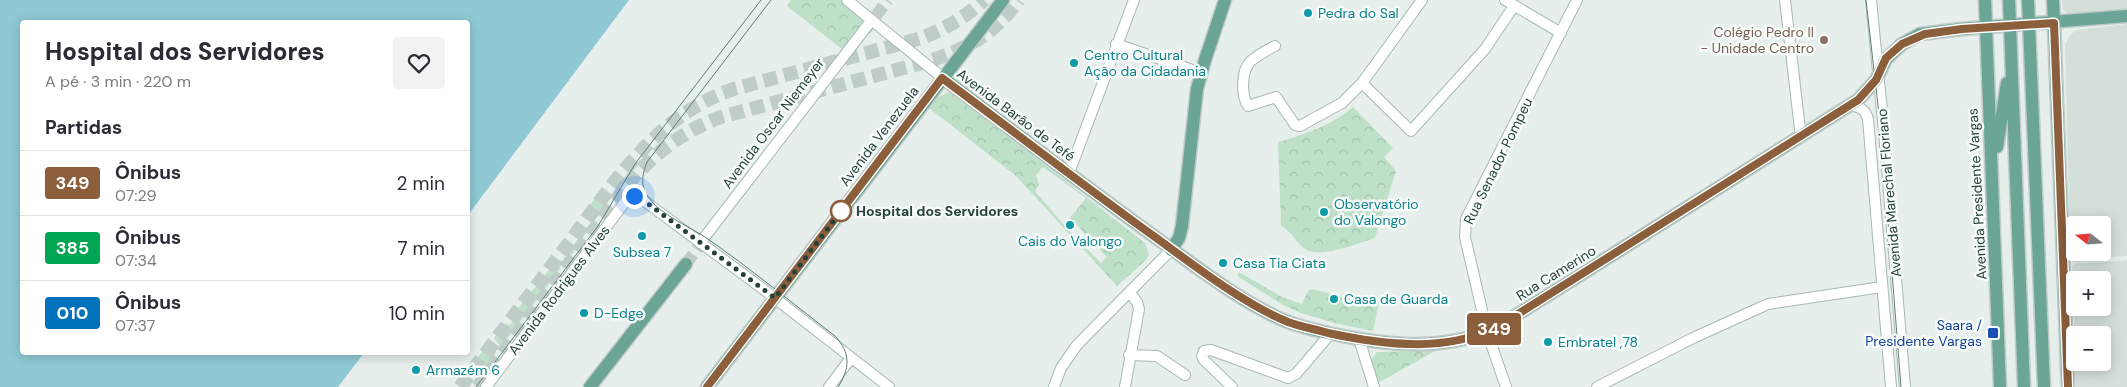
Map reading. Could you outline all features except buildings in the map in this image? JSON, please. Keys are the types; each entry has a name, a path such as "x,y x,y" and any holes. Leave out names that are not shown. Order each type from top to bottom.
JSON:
{"main road":[{"name":"Avenida Venezuela","path":"707,387 1003,0"},
{"path":"1171,250 1182,226 1201,73 1225,0"},
{"name":"Avenida Presidente Vargas","path":"1985,0 2000,387"},
{"path":"2009,0 2024,387"},
{"path":"2028,0 2044,387"},
{"path":"2053,0 2067,385"},
{"name":"Rua Camerino","path":"1171,250 1214,279 1276,316 1300,326 1359,339 1390,343 1429,344 1463,340 1499,326 1801,138 1858,100 1876,78 1886,58 1902,44 1920,34 2127,16"},
{"path":"1993,196 1998,135 2011,61"},
{"name":"Avenida Barão de Tefé","path":"942,78 1171,250"},
{"path":"590,387 686,264"}],"street":[{"name":"Avenida Barão de Tefé","path":"847,0 942,78"},
{"path":"1069,173 1134,0"},
{"path":"1275,46 1252,60 1248,66 1244,91 1248,106 1276,98 1295,125 1300,126 1342,103 1362,83 1422,0"},
{"name":"Rua Senador Pompeu","path":"1506,387 1487,332 1464,237 1466,219 1577,0"},
{"path":"1785,0 1801,138"},
{"name":"Avenida Marechal Floriano","path":"1871,0 1876,78 1905,387"},
{"path":"1362,83 1411,131 1485,49 1510,3 1561,33"},
{"name":"Avenida Oscar Niemeyer","path":"700,243 871,21"},
{"path":"1116,44 1201,73"},
{"name":"Avenida Marechal Floriano","path":"1850,105 1859,107 1866,112 1868,120 1891,387"},
{"name":"Avenida Rodrigues Alves","path":"486,387 628,198 639,197 700,243"},
{"path":"700,243 775,298 889,387"},
{"path":"1054,387 1061,368 1076,345 1171,250"},
{"path":"1597,387 1693,338 1768,304 1882,287"},
{"path":"1124,387 1139,309 1137,302 1130,293"},
{"path":"1232,387 1204,360 1202,353 1211,350 1288,378 1296,374 1331,333"},
{"path":"1359,339 1374,387"},
{"path":"1129,355 1157,356 1185,375"},
{"path":"829,387 851,358"}],"shaded area":[{"path":"2062,0 2127,0 2127,9 2068,14 2063,10"},
{"path":"2127,24 2127,256 2111,257 2111,216 2069,216 2065,44 2071,34 2077,30"},
{"path":"2127,260 2127,387 2076,387 2075,371 2111,371 2111,326 2074,326 2074,316 2111,316 2111,271 2072,271 2072,267 2075,264"}],"green space":[{"path":"791,0 843,0 864,20 842,49 787,6"},
{"path":"948,92 953,93 1145,243 1149,255 1146,260 1117,286 1015,175 929,108 935,99","holes":["1043,167 1086,198 1070,218 1107,257 1101,263 1064,225 1035,191 1039,185 1036,175"]},
{"path":"1353,107 1393,148 1384,157 1396,171 1375,238 1331,251 1314,252 1307,250 1281,226 1278,142 1307,133 1327,124"},
{"path":"601,190 606,191 608,194 605,205 570,257 566,256 562,249 565,245 572,248 593,220 586,211"},
{"path":"554,264 561,268 501,347 494,338 505,324 510,325 519,313 516,311"},
{"path":"1239,272 1282,297 1302,304 1308,291 1312,289 1351,299 1379,303 1373,331 1334,323 1285,306 1237,276"},
{"path":"487,345 496,353 483,371 471,367"},
{"path":"1437,350 1378,383 1370,362 1377,352"}],"water":[{"path":"0,0 629,0 470,212 470,20 20,20 20,355 362,355 338,387 0,387"}],"tunnel":[{"path":"865,30 888,0"},
{"path":"460,387 617,178 658,135 681,116 706,101 734,89 922,38 954,22 984,0"},
{"path":"478,387 627,185 647,163 681,136 721,117 926,62 954,52 989,32 1019,0"},
{"path":"686,264 708,234"}],"tram line":[{"path":"476,387 598,226 635,164 761,0"},
{"path":"771,0 647,162 643,176 643,185 646,194 660,209 722,249 835,336 844,349 847,361 845,374 838,387"},
{"path":"1866,0 1881,132 1901,387"}],"bus line":[{"name":"349","path":"707,387 942,78 1171,250 1262,309 1300,326 1359,339 1390,343 1429,344 1463,340 1492,330 1797,140 1858,100 1876,80 1886,58 1902,44 1920,34 1962,29 2054,23 2068,387"}],"place":[{"name":"Pedra do Sal","path":"1308,13"},
{"name":"Colégio Pedro II - Unidade Centro","path":"1824,40"},
{"name":"Centro Cultural Ação da Cidadania","path":"1074,63"},
{"name":"Hospital dos Servidores","path":"841,211"},
{"name":"Observatório do Valongo","path":"1324,212"},
{"name":"Cais do Valongo","path":"1070,225"},
{"name":"Subsea 7","path":"642,236"},
{"name":"Casa Tia Ciata","path":"1223,263"},
{"name":"Casa de Guarda","path":"1334,299"},
{"name":"D-Edge","path":"584,313"},
{"name":"Saara / Presidente Vargas","path":"1993,333"},
{"name":"Embratel ,78","path":"1548,342"},
{"name":"Armazém 6","path":"416,370"}],"route":[{"path":"634,196 639,197 775,298 841,211"}]}
